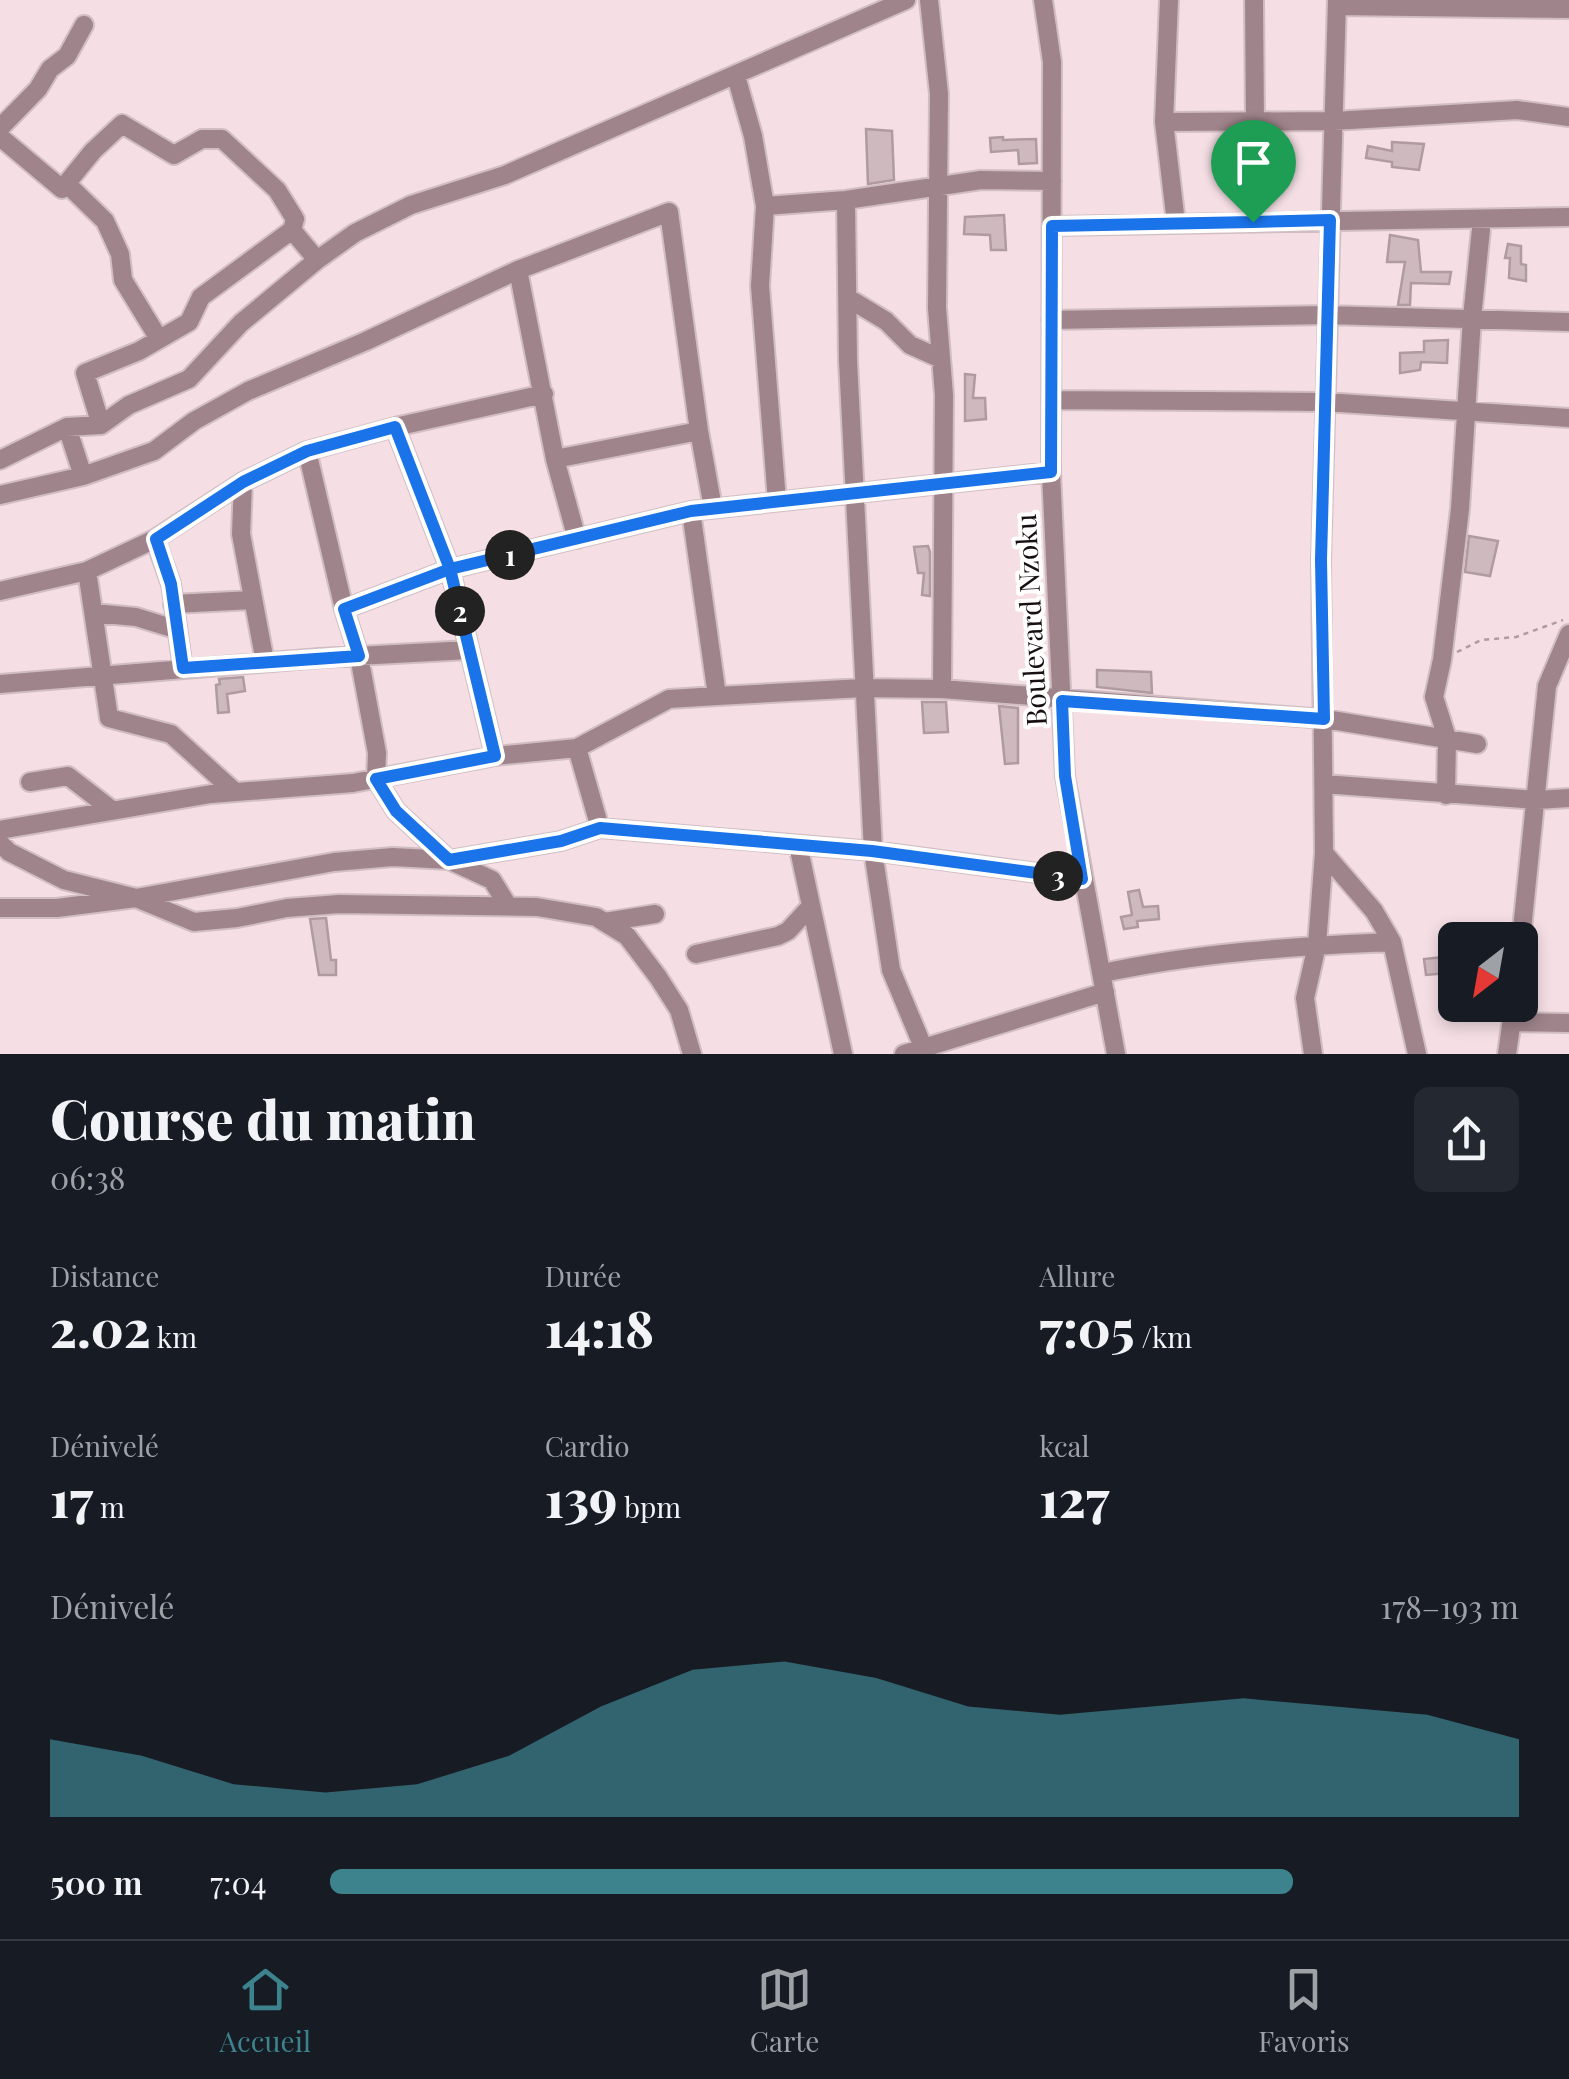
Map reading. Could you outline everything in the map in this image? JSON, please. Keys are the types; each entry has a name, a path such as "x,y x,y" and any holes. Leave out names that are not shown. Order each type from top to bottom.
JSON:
{"street":[{"path":"0,460 67,427 101,425 129,405 189,379 241,322 355,233 411,205 505,175 906,0"},
{"path":"930,0 940,94 942,689"},
{"name":"Boulevard Nzoku","path":"1043,0 1052,62 1051,472 1065,776 1116,1054"},
{"path":"1168,0 1164,122 1176,223"},
{"path":"1254,0 1256,122"},
{"path":"1313,1054 1305,998 1317,945 1324,853 1321,560 1337,3 1569,8"},
{"path":"0,128 38,90 50,68 67,56 84,25"},
{"path":"736,76 753,136 764,206 760,286 777,501"},
{"path":"1164,122 1334,121 1517,110 1569,117"},
{"path":"0,137 62,189 122,124 174,155 202,140 222,139 277,190 296,219 292,230 201,297 189,322 85,374 101,425"},
{"path":"764,206 846,200 981,180 1052,181"},
{"path":"66,184 106,221 120,254 122,280 159,339"},
{"path":"846,200 872,851 891,970 925,1051"},
{"path":"2,489 82,476 154,451 194,421 248,391 518,270 669,212 713,508"},
{"path":"1052,226 1569,217"},
{"path":"1446,795 1448,738 1434,697 1460,508 1482,218"},
{"path":"292,230 317,260"},
{"path":"518,270 555,459 578,539"},
{"path":"848,298 886,322 910,345 939,358"},
{"path":"1051,320 1328,315 1569,322"},
{"path":"0,591 87,572 156,539 243,482 307,451 544,394"},
{"path":"1051,400 1326,402 1569,418"},
{"path":"67,427 82,476"},
{"path":"395,427 450,569 495,756"},
{"path":"555,459 699,431"},
{"path":"307,451 359,656 377,752 376,779 396,811 449,860 492,880 508,906"},
{"path":"344,609 450,569 691,511 1051,472"},
{"path":"243,482 241,534 266,662"},
{"path":"691,511 716,696"},
{"path":"156,539 171,584 183,668"},
{"path":"87,572 110,718 170,734 235,792"},
{"path":"173,604 253,600"},
{"path":"94,613 136,617 175,628"},
{"path":"1523,922 1547,686 1569,634"},
{"path":"0,684 470,650"},
{"path":"0,830 235,792 376,779 495,756 577,748 669,699 716,696 863,688 942,689 1324,719 1477,744"},
{"path":"577,748 600,828"},
{"path":"30,782 68,776 112,810"},
{"path":"1324,784 1446,795 1569,798"},
{"path":"0,908 57,908 136,898 334,862 392,857 449,860 561,841 600,828 872,851 1082,879"},
{"path":"0,844 64,880 136,898 194,922 339,904 508,906 596,917 627,936 658,977 680,1010 692,1054"},
{"path":"798,845 843,1054"},
{"path":"1324,853 1374,911 1392,942 1418,1054"},
{"path":"696,954 778,936 812,906"},
{"path":"605,922 654,914"},
{"path":"904,1054 925,1051 1104,982 1178,960 1317,945 1392,942"},
{"path":"1538,1018 1569,1022"},
{"path":"1507,1054 1511,1022"}],"path":[{"path":"1442,660 1481,640 1516,637 1556,621 1569,620"}],"building":[{"path":"866,129 892,131 894,180 868,184"},
{"path":"990,138 1036,139 1037,163 1019,164 1018,150 991,152"},
{"path":"1392,142 1424,144 1419,170 1392,167 1392,162 1366,158 1368,146 1392,151"},
{"path":"1004,215 1006,250 991,250 990,235 964,234 965,217"},
{"path":"1390,235 1418,240 1421,272 1451,272 1449,284 1411,283 1410,305 1398,305 1405,262 1387,262"},
{"path":"1508,244 1521,246 1526,281 1509,278 1510,258 1505,258"},
{"path":"1448,340 1447,363 1421,362 1420,370 1400,373 1400,353 1424,352 1424,341"},
{"path":"965,374 975,375 973,398 985,398 986,419 965,421"},
{"path":"1469,536 1498,541 1490,576 1465,572"},
{"path":"928,546 930,596 922,595 924,573 918,573 914,547"},
{"path":"1097,670 1151,672 1152,693 1097,687"},
{"path":"243,677 245,691 227,694 229,712 218,713 219,679"},
{"path":"922,702 946,702 948,732 924,733"},
{"path":"999,706 1018,708 1018,763 1005,764"},
{"path":"1139,890 1143,907 1158,906 1159,919 1137,921 1138,927 1124,929 1121,917 1132,915 1128,892"},
{"path":"326,918 336,975 319,975 310,919"},
{"path":"1438,958 1438,974 1426,975 1424,959"}],"route":[{"path":"1253,222 1052,226 1051,472 691,511 450,569 344,609 359,656 183,668 171,584 156,539 243,482 307,451 395,427 450,569 495,756 376,779 396,811 449,860 561,841 600,828 872,851 1082,879 1065,776 1062,701 1324,719 1321,560 1330,220 1253,222"}]}
